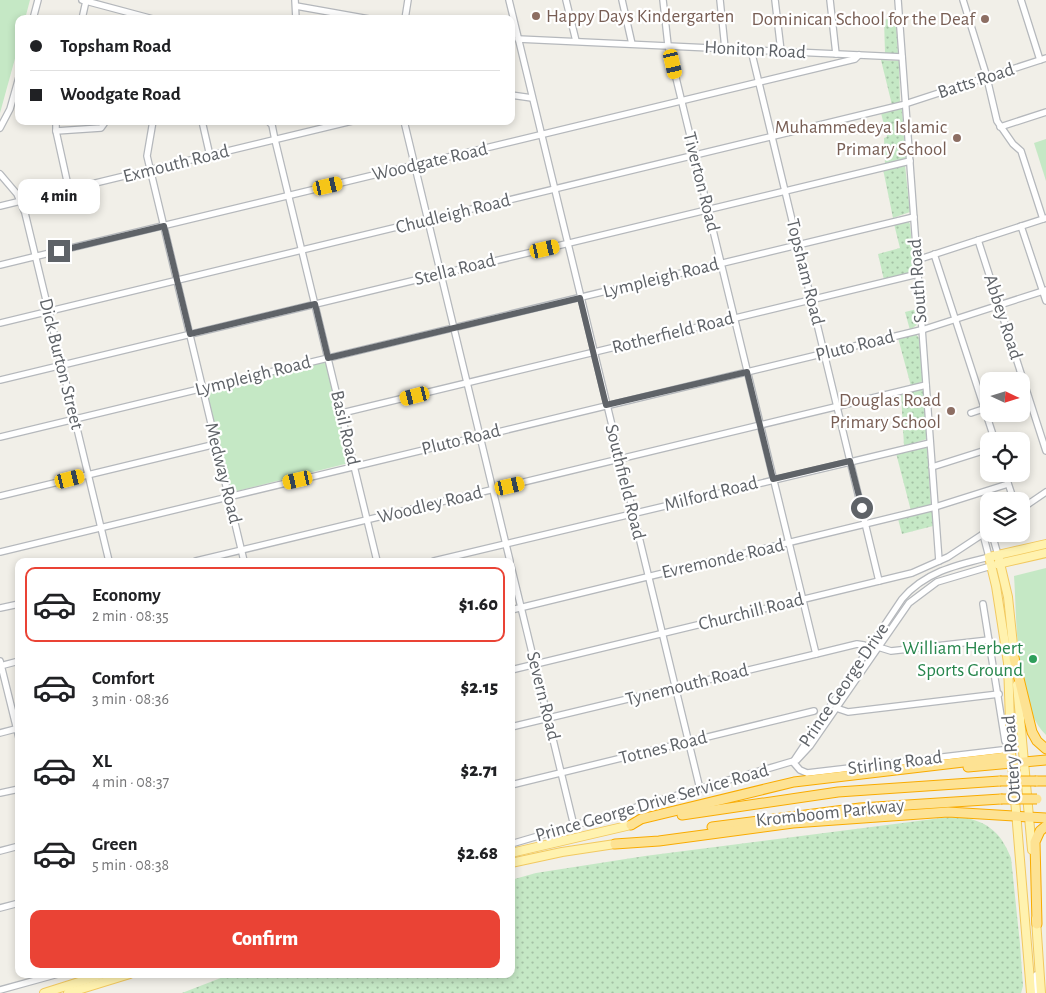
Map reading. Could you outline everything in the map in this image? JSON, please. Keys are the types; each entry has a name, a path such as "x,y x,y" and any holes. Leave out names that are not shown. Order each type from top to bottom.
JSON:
{"highway":[{"path":"1014,658 1032,732 1046,749"},
{"path":"631,825 641,820 794,782 1006,757 1006,751"},
{"path":"916,768 1012,764 1046,760"},
{"name":"Kromboom Parkway","path":"631,825 734,806 819,794 904,786 1041,781"},
{"name":"Kromboom Parkway","path":"615,844 813,813 905,804 1042,799"},
{"path":"615,844 658,841 793,823 908,814 963,812 1046,818"},
{"path":"1037,924 1035,842 1040,831 1046,826"}],"main road":[{"path":"989,557 1046,544"},
{"path":"991,566 1046,553"},
{"name":"Ottery Road","path":"998,555 1008,597 1025,763 1041,993"},
{"name":"Ottery Road","path":"989,557 1008,663 1006,751 1012,764 1031,993"},
{"path":"515,852 631,825"},
{"path":"515,863 562,852 615,844"},
{"path":"44,993 91,978"},
{"path":"68,993 117,978"}],"street":[{"path":"34,15 38,0"},
{"path":"406,15 408,0"},
{"name":"Southfield Road","path":"509,0 513,15"},
{"path":"566,0 576,41"},
{"path":"622,0 632,44"},
{"name":"Tiverton Road","path":"663,0 668,45 816,654"},
{"path":"720,0 725,48"},
{"path":"775,0 781,51"},
{"path":"830,0 836,54"},
{"name":"South Road","path":"898,0 939,561"},
{"path":"917,260 1044,219 1021,151 1000,127 963,0"},
{"path":"1021,0 1043,59"},
{"path":"82,15 84,1 129,15"},
{"path":"296,3 351,15"},
{"name":"Southfield Road","path":"515,25 700,789"},
{"name":"Honiton Road","path":"515,42 576,41 902,57"},
{"name":"Topsham Road","path":"751,50 879,581"},
{"name":"Woodgate Road","path":"0,265 682,102 855,59 859,55"},
{"name":"Batts Road","path":"905,104 1043,59"},
{"path":"0,128 10,109 15,91"},
{"path":"515,96 532,98"},
{"name":"Chudleigh Road","path":"0,323 905,104"},
{"path":"1000,127 1046,112"},
{"path":"56,125 69,190"},
{"path":"56,131 101,128 103,125"},
{"name":"Medway Road","path":"153,125 147,153 150,170 243,558"},
{"path":"203,125 210,156"},
{"name":"Basil Road","path":"272,125 377,558"},
{"name":"Exmouth Road","path":"0,206 336,125"},
{"path":"405,125 509,558"},
{"name":"Stella Road","path":"0,380 910,161"},
{"name":"Dick Burton Street","path":"0,174 21,201 108,558"},
{"name":"Lympleigh Road","path":"0,437 914,217"},
{"path":"1022,226 1046,301"},
{"name":"Abbey Road","path":"978,240 1018,372"},
{"path":"934,254 980,390"},
{"name":"Rotherfield Road","path":"342,413 918,274"},
{"name":"Pluto Road","path":"0,552 922,330 1044,290"},
{"name":"Woodley Road","path":"209,558 926,385"},
{"path":"971,413 980,410"},
{"name":"Abbey Road","path":"1030,410 1046,451"},
{"name":"Milford Road","path":"447,558 930,443"},
{"path":"0,496 216,444"},
{"path":"932,467 980,452"},
{"path":"1008,484 1011,492"},
{"name":"Evremonde Road","path":"515,609 935,507 1008,484"},
{"path":"1030,503 1046,492"},
{"name":"Churchill Road","path":"515,669 912,573 939,561 980,536"},
{"name":"Ottery Road","path":"985,542 989,557"},
{"name":"Ottery Road","path":"994,542 998,555"},
{"name":"Prince George Drive","path":"793,762 906,595 923,580 938,572 949,567 989,557"},
{"name":"Prince George Drive","path":"793,762 803,755 903,611 923,591 944,579 991,566"},
{"name":"Severn Road","path":"515,582 574,826"},
{"path":"983,604 999,694 1005,741"},
{"path":"0,608 15,605"},
{"path":"878,647 891,651 989,640"},
{"name":"Tynemouth Road","path":"515,726 857,644 864,645"},
{"path":"15,662 0,664 15,717"},
{"path":"836,708 848,712 999,694"},
{"name":"Totnes Road","path":"515,784 814,711"},
{"path":"0,733 15,729"},
{"name":"Stirling Road","path":"793,762 800,770 807,773 1006,751"},
{"name":"Prince George Drive Service Road","path":"515,843 793,762"},
{"path":"0,793 15,790"},
{"path":"0,851 15,847"},
{"path":"0,908 15,904"},
{"path":"1037,993 1036,970 1039,964"},
{"path":"0,990 44,978"}],"green space":[{"path":"0,0 30,0 26,15 15,15 15,59 0,113"},
{"path":"884,19 896,20 898,54 885,53"},
{"path":"881,60 899,61 900,103 892,105"},
{"path":"902,109 906,158 885,165 884,138 887,137 881,113"},
{"path":"1046,139 1046,181 1034,143"},
{"path":"905,165 910,212 893,218 883,169"},
{"path":"908,221 910,224 914,267 911,273 884,280 878,254 900,248 894,224"},
{"path":"917,309 918,324 910,330 905,312"},
{"path":"915,333 919,338 923,381 911,386 898,338"},
{"path":"323,362 326,364 349,463 229,493 204,390"},
{"path":"920,389 924,391 927,439 904,446 901,393"},
{"path":"927,446 931,506 911,511 896,453"},
{"path":"932,510 933,526 902,534 898,519"},
{"name":"William Herbert Sports Ground","path":"1046,568 1046,735 1036,722 1028,704 1023,683 1017,637 1014,576"},
{"path":"957,816 976,821 991,828 997,834 1007,848 1011,858 1020,944 1023,986 1021,993 182,993 221,978 515,978 515,879 536,873 645,856"}],"place":[{"name":"Happy Days Kindergarten","path":"536,16"},
{"name":"Dominican School for the Deaf","path":"985,19"},
{"name":"Muhammedeya Islamic Primary School","path":"957,138"},
{"name":"Douglas Road Primary School","path":"951,411"},
{"name":"William Herbert Sports Ground","path":"1033,659"}],"route":[{"path":"59,251 164,226 190,334 315,304 328,358 580,298 606,405 747,372 773,479 850,461 862,508"}]}
